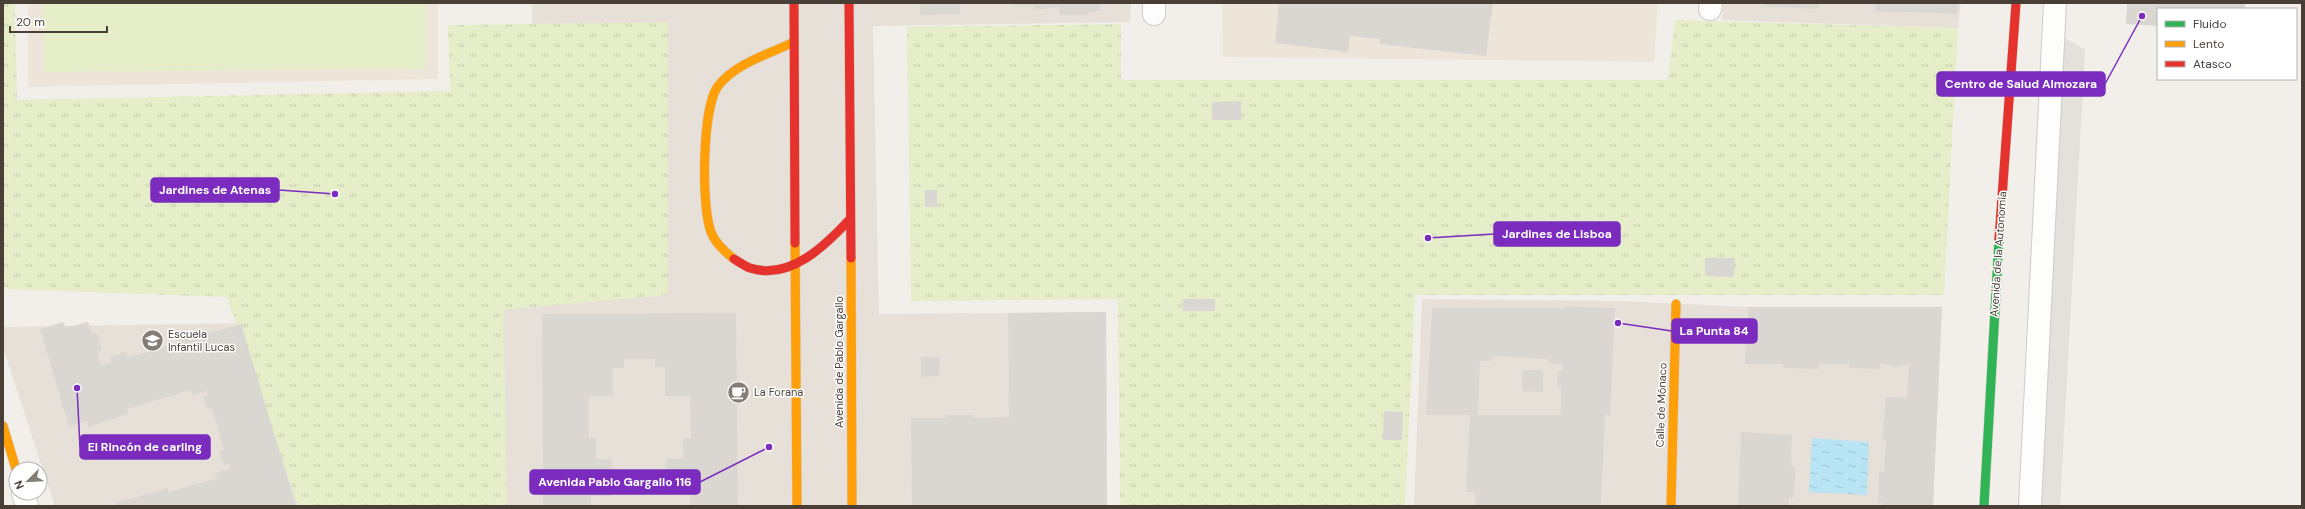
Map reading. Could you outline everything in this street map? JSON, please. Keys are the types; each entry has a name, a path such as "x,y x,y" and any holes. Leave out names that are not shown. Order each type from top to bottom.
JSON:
{"street":[{"path":"794,3 797,506"},
{"name":"Avenida de Pablo Gargallo","path":"849,3 852,506"},
{"name":"Avenida de la Autonomía","path":"1984,506 1994,302 2016,3"},
{"path":"2030,506 2055,3"},
{"path":"794,42 736,70 719,85 713,95 707,117 706,203 711,232 718,245 737,261 764,271 782,270 796,264 825,244 850,219"},
{"name":"Calle de Mónaco","path":"1671,506 1676,304"},
{"path":"3,426 14,461"}],"shaded area":[{"path":"28,3 438,3 438,79 28,87"},
{"path":"532,3 1131,3 1130,22 873,26 879,314 1106,312 1107,506 499,506 491,309 532,28"},
{"path":"1222,3 1658,3 1654,62 1223,57"},
{"path":"1723,3 1961,3 1958,28 1722,20"},
{"path":"2063,37 2085,50 2060,506 2039,506"},
{"path":"1422,299 1620,301 1748,307 1942,307 1933,506 1414,506"},
{"path":"248,323 309,506 55,506 48,485 48,461 40,461 3,348 3,327"}],"green space":[{"path":"3,3 15,3 17,100 450,91 448,25 668,22 668,295 503,310 507,506 298,506 227,297 3,289"},
{"path":"43,3 426,3 426,69 44,72"},
{"path":"1675,20 1958,28 1944,295 1415,295 1405,506 1120,506 1118,299 911,301 907,27 1121,24 1121,80 1668,80"}],"water":[{"path":"1812,438 1869,442 1867,495 1809,492"}],"building":[{"path":"920,3 960,3 960,14 920,15"},
{"path":"1011,3 1100,3 1100,11 1088,12 1088,15 1060,15 1059,7 1034,10 1034,5 1011,5"},
{"path":"1279,3 1493,3 1486,56 1379,44 1380,39 1350,36 1348,52 1275,43"},
{"path":"1764,3 1819,3 1818,9 1764,6"},
{"path":"1876,3 1958,3 1957,14 1875,11"},
{"path":"2127,3 2245,3 2245,8 2157,8 2157,26 2126,24"},
{"path":"1241,101 1241,120 1212,120 1212,102"},
{"path":"925,190 937,190 937,207 925,207"},
{"path":"1705,258 1735,258 1734,277 1705,276"},
{"path":"1183,299 1215,299 1215,311 1183,311"},
{"path":"1564,306 1615,308 1610,415 1605,415 1601,506 1475,506 1475,492 1466,492 1470,415 1426,415 1432,308 1565,308","holes":["1493,356 1548,359 1548,363 1562,364 1562,371 1558,371 1557,388 1561,388 1561,415 1478,415 1480,361 1492,361"]},
{"path":"1748,307 1942,307 1933,506 1882,506 1882,503 1878,503 1879,472 1884,472 1886,439 1882,439 1886,397 1907,398 1909,365 1893,367 1893,365 1880,364 1881,369 1849,368 1849,364 1819,364 1819,369 1783,368 1783,364 1745,364"},
{"path":"1106,312 1107,506 912,506 911,418 945,418 945,415 974,415 974,418 1009,417 1008,313"},
{"path":"736,313 738,506 690,506 690,494 666,495 666,459 684,458 683,438 691,438 690,396 665,396 665,367 655,367 655,359 624,359 624,368 613,368 613,396 589,396 589,438 596,438 596,459 612,459 612,496 591,496 591,506 543,506 542,314"},
{"path":"63,322 65,328 88,322 92,334 97,333 102,350 97,351 101,366 111,363 110,357 126,352 128,358 179,342 177,337 191,333 193,338 241,324 296,506 116,506 116,503 168,488 169,492 217,478 215,473 230,468 229,464 224,465 219,451 224,450 212,408 207,409 203,397 208,395 207,391 193,395 191,390 127,409 128,414 88,427 87,421 69,427 40,329"},
{"path":"921,357 940,357 939,376 921,377"},
{"path":"1522,370 1543,370 1543,392 1522,391"},
{"path":"1384,411 1403,412 1402,440 1383,440"},
{"path":"1741,432 1792,435 1791,467 1795,467 1795,477 1793,498 1789,498 1789,506 1738,506"}],"traffic: fast":[{"path":"1984,506 1999,239"}],"traffic: slow":[{"path":"734,259 715,240 711,232 708,219 705,158 706,135 713,98 718,86 734,71 753,60 794,42"},
{"path":"795,243 797,506"},
{"path":"851,258 852,506"},
{"path":"1671,506 1676,304"},
{"path":"3,426 14,461"}],"traffic: jam":[{"path":"794,3 795,243"},
{"path":"849,3 851,258"},
{"path":"1999,239 2016,3"},
{"path":"734,259 750,268 765,271 793,265 818,249 850,219"}],"place":[{"name":"Centro de Salud Almozara","path":"2142,16"},
{"name":"Jardines de Atenas","path":"335,194"},
{"name":"Jardines de Lisboa","path":"1428,238"},
{"name":"La Punta 84","path":"1618,323"},
{"name":"Escuela Infantil Lucas","path":"152,340"},
{"name":"El Rincón de carling","path":"77,388"},
{"name":"La Forana","path":"738,392"},
{"name":"Avenida Pablo Gargallo 116","path":"769,447"}]}
